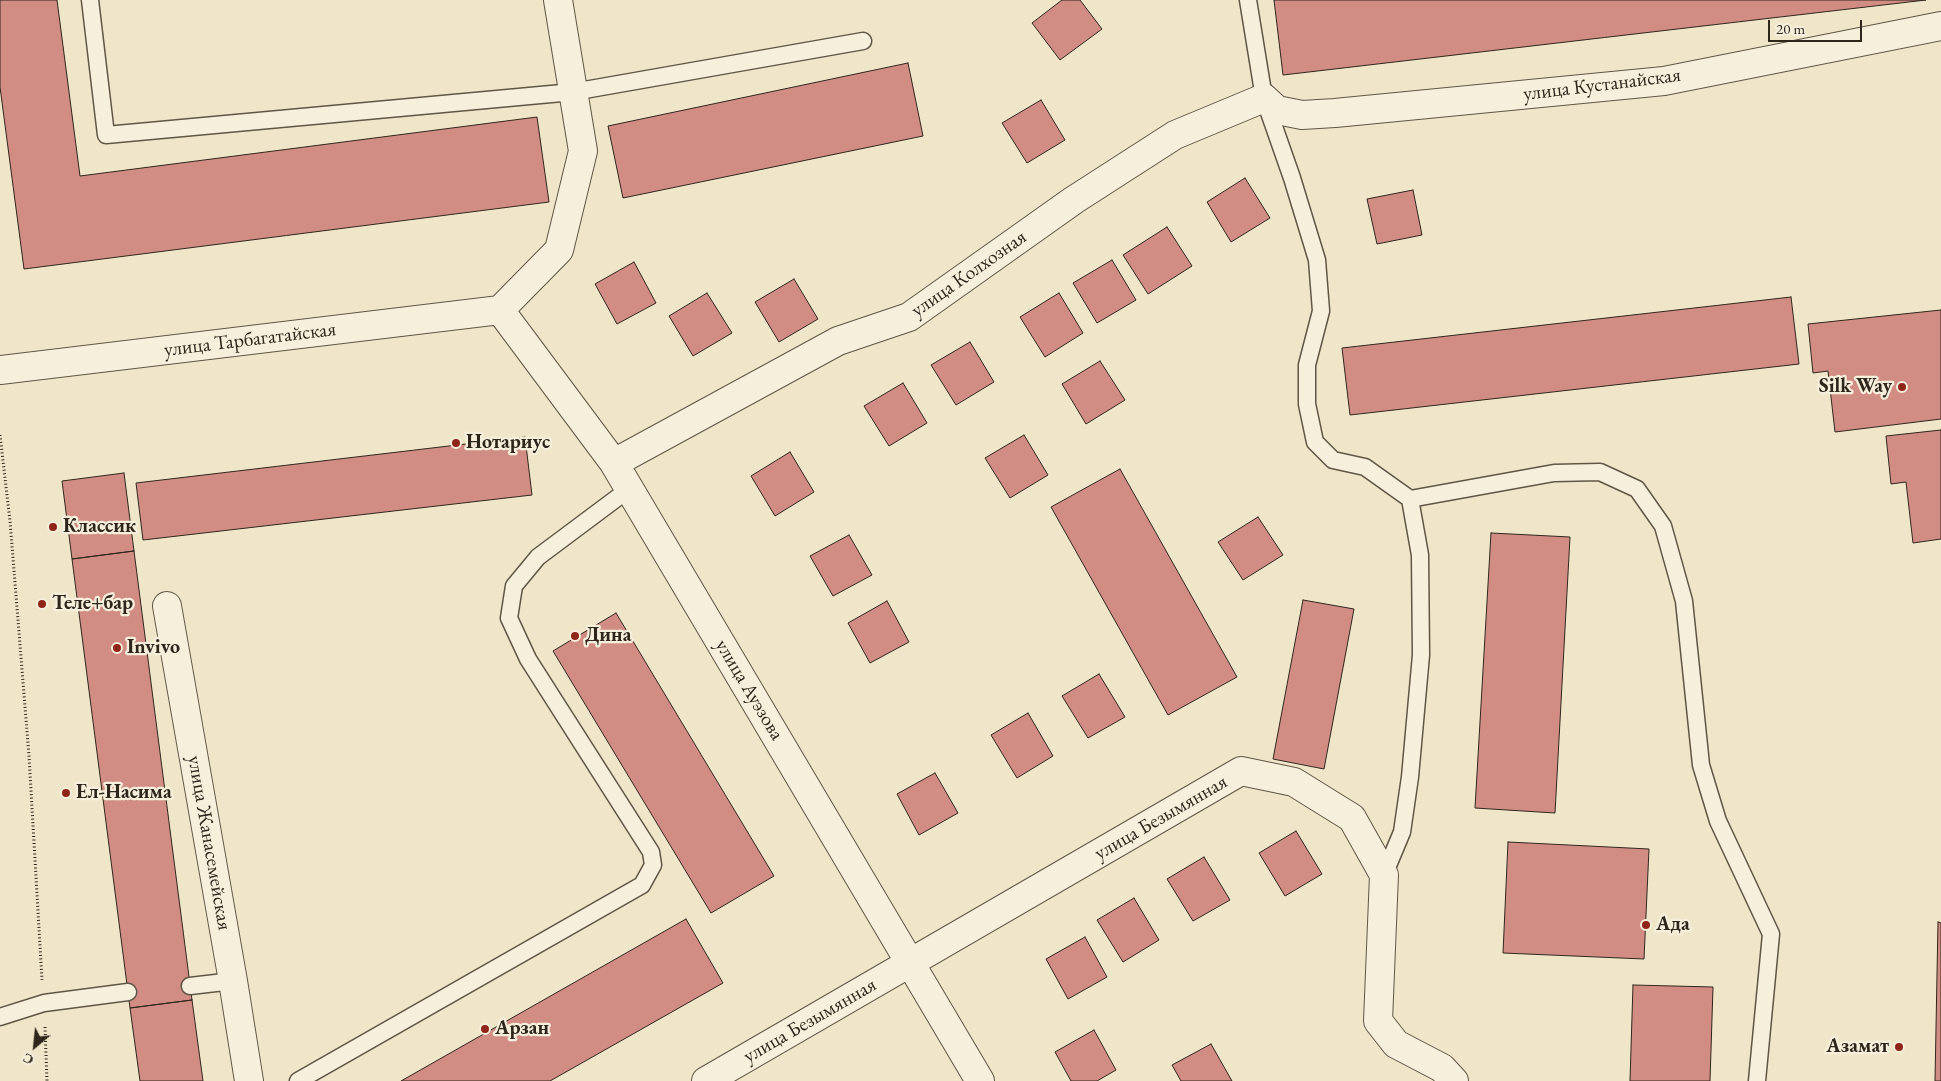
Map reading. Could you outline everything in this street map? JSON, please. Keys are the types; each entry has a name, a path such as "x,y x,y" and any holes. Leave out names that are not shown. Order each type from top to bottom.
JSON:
{"street":[{"path":"500,310 559,250 582,151 558,0"},
{"name":"улица Кустанайская","path":"1264,98 1277,110 1302,115 1664,80 1941,26"},
{"name":"улица Колхозная","path":"614,463 838,341 909,317 1074,200 1175,135 1264,98"},
{"name":"улица Тарбагатайская","path":"0,370 500,310"},
{"name":"улица Ауэзова","path":"500,310 614,463 980,1081"},
{"name":"улица Жанасемейская","path":"167,606 249,1081"},
{"name":"улица Безымянная","path":"706,1081 1241,771 1294,782 1352,818 1384,875"},
{"path":"1384,875 1378,1021 1396,1044 1442,1068 1454,1081"}],"lane":[{"path":"90,0 106,135 573,92 863,41"},
{"path":"1248,0 1264,98 1292,178 1317,260 1321,311 1307,364 1307,404 1314,442 1332,460 1365,467 1410,499 1420,555 1421,655 1410,777 1402,832 1384,875"},
{"path":"1410,499 1554,473 1600,472 1637,488 1663,526 1684,601 1701,765 1718,821 1772,934 1757,1081"},
{"path":"298,1081 642,885 653,865 651,852 528,659 509,618 514,586 538,557 629,489"},
{"path":"190,986 233,981"},
{"path":"0,1017 44,1003 128,992"}],"path":[{"path":"0,435 29,756 47,1081"}],"building":[{"path":"0,0 57,0 80,176 537,117 549,202 24,269 0,87"},
{"path":"1062,0 1080,0 1102,29 1060,60 1032,23"},
{"path":"1274,0 1926,0 1283,75"},
{"path":"908,63 923,136 623,198 608,126"},
{"path":"1041,100 1065,140 1027,163 1002,123"},
{"path":"1245,178 1270,218 1231,242 1207,202"},
{"path":"1413,190 1422,235 1377,244 1367,199"},
{"path":"1167,227 1192,266 1148,294 1123,255"},
{"path":"1112,260 1136,300 1097,323 1073,283"},
{"path":"634,262 656,303 617,324 595,284"},
{"path":"794,279 818,319 779,342 755,302"},
{"path":"707,293 732,333 693,356 669,316"},
{"path":"1059,293 1083,333 1045,357 1020,317"},
{"path":"1791,297 1799,364 1350,415 1342,348"},
{"path":"1941,310 1941,419 1835,432 1828,371 1813,373 1808,324"},
{"path":"970,342 994,382 956,405 931,365"},
{"path":"1100,361 1125,400 1086,424 1062,384"},
{"path":"903,383 927,423 889,446 864,406"},
{"path":"1941,430 1941,539 1913,543 1906,482 1891,484 1886,436"},
{"path":"1024,435 1048,475 1010,498 985,458"},
{"path":"525,437 532,495 143,540 136,483"},
{"path":"790,452 814,492 775,516 751,476"},
{"path":"1120,469 1237,677 1168,715 1051,507"},
{"path":"124,473 134,551 72,559 62,481"},
{"path":"1258,517 1283,555 1243,580 1218,542"},
{"path":"1491,533 1570,537 1555,813 1475,808"},
{"path":"849,535 872,575 833,596 810,556"},
{"path":"134,551 192,1000 130,1008 72,559"},
{"path":"1303,600 1354,609 1324,769 1273,759"},
{"path":"887,601 909,642 870,663 848,623"},
{"path":"616,613 774,876 711,913 553,651"},
{"path":"1099,674 1125,717 1088,738 1062,696"},
{"path":"1028,713 1053,756 1017,778 991,735"},
{"path":"935,773 958,813 919,835 897,794"},
{"path":"1296,831 1322,874 1285,896 1259,853"},
{"path":"1508,842 1649,849 1644,959 1503,953"},
{"path":"1204,857 1230,900 1193,921 1167,879"},
{"path":"1134,898 1159,940 1123,962 1097,920"},
{"path":"686,919 723,983 550,1081 401,1081"},
{"path":"1938,922 1941,923 1941,1081 1935,1081"},
{"path":"1085,937 1107,977 1068,999 1046,959"},
{"path":"1633,985 1713,987 1710,1081 1630,1081"},
{"path":"192,1000 203,1081 140,1081 130,1008"},
{"path":"1094,1030 1116,1070 1097,1081 1071,1081 1055,1052"},
{"path":"1211,1044 1232,1081 1181,1081 1172,1065"}],"place":[{"name":"Silk Way","path":"1902,387"},
{"name":"Нотариус","path":"456,443"},
{"name":"Классик","path":"53,527"},
{"name":"Теле+бар","path":"42,604"},
{"name":"Дина","path":"575,636"},
{"name":"Invivo","path":"117,648"},
{"name":"Ел-Насима","path":"66,793"},
{"name":"Ада","path":"1646,925"},
{"name":"Арзан","path":"485,1029"},
{"name":"Азамат","path":"1899,1047"}]}
